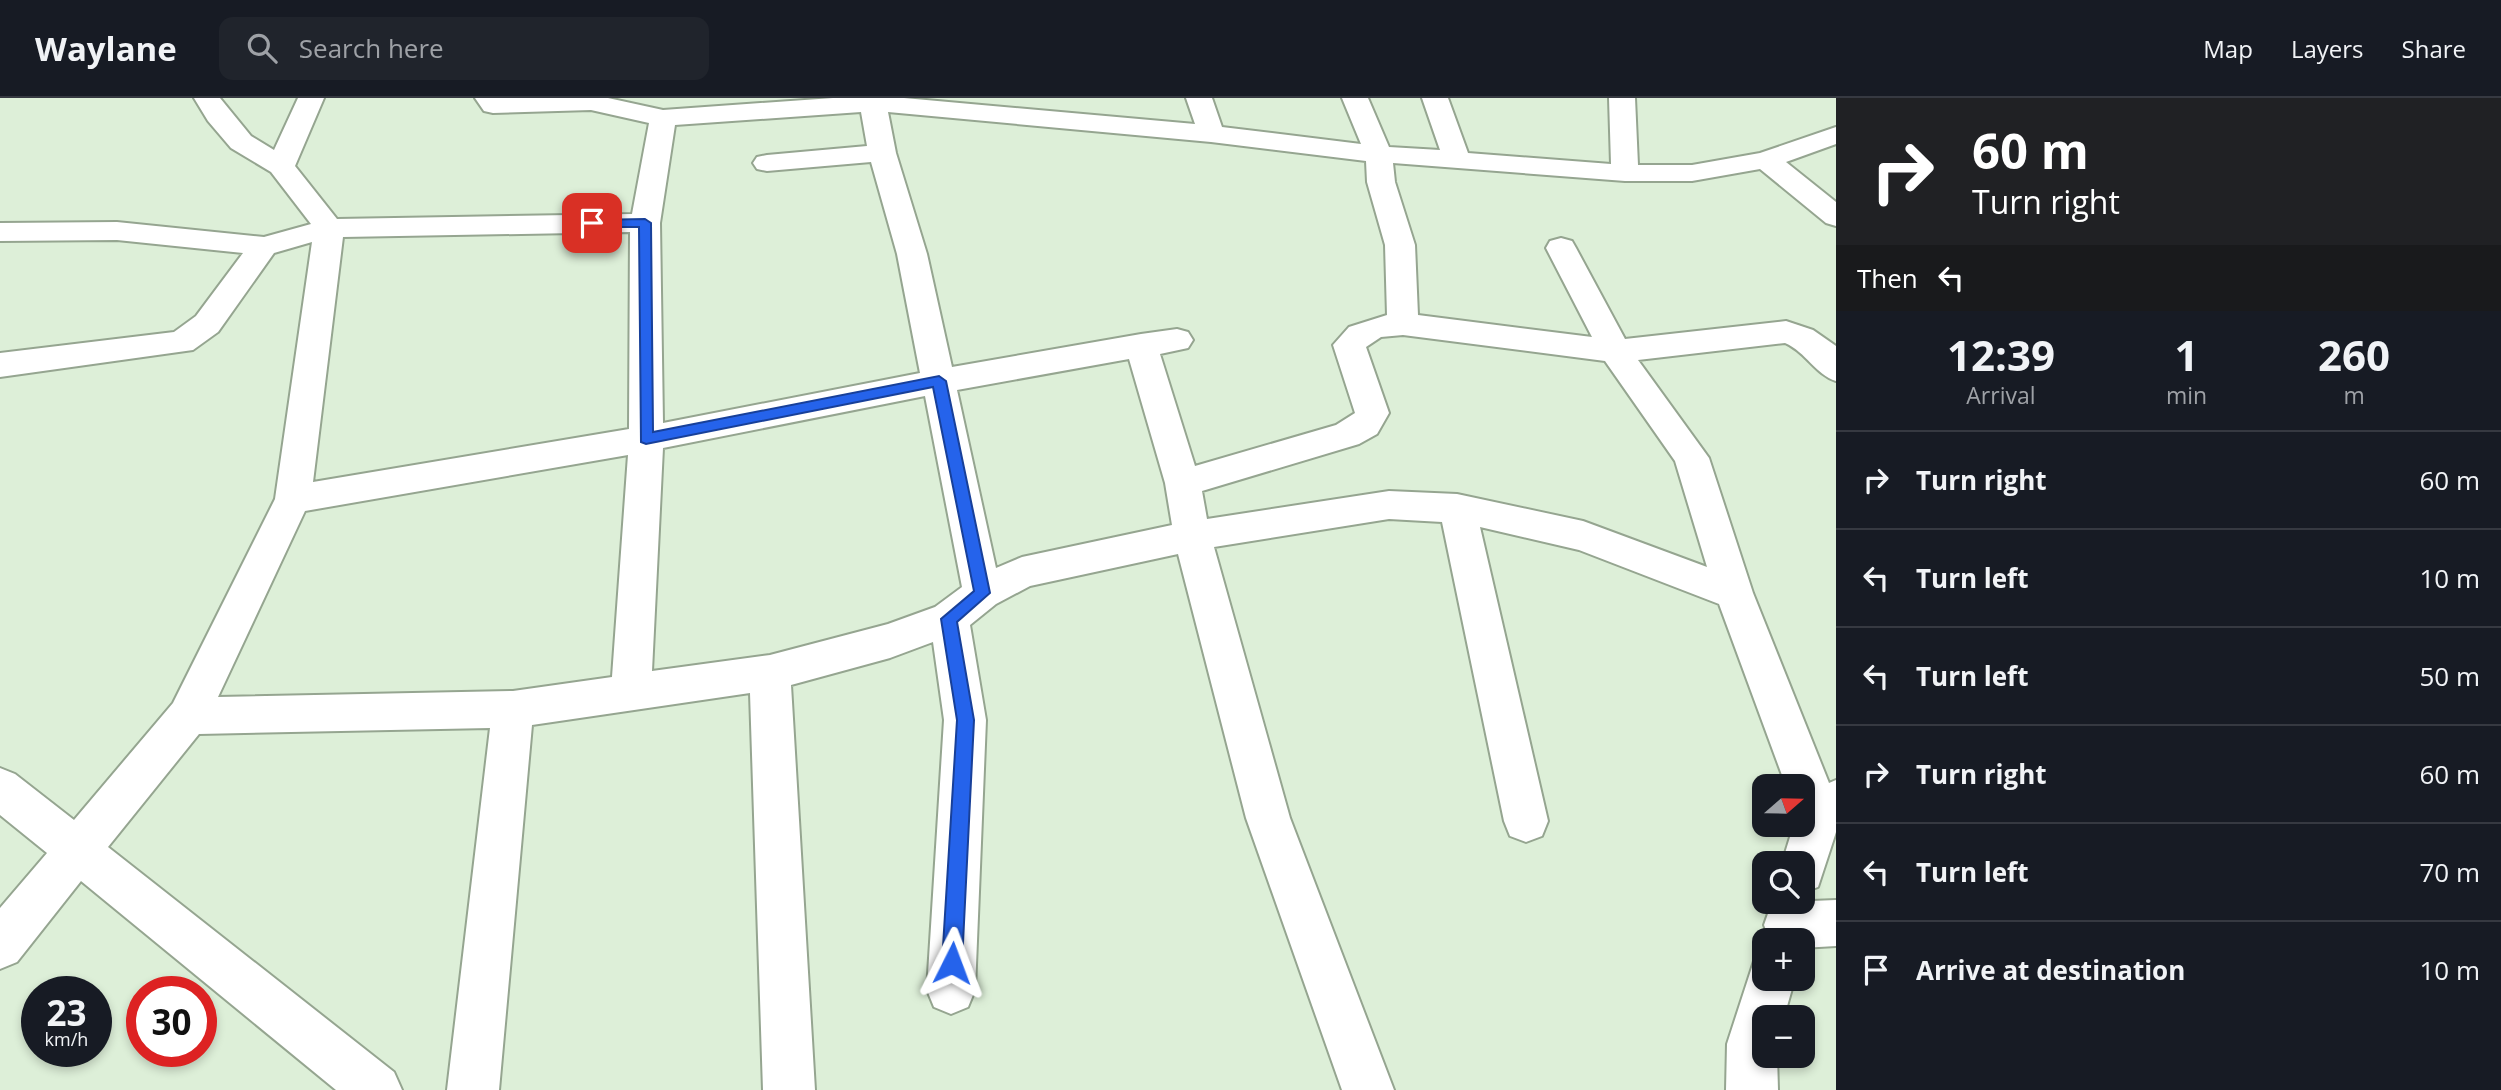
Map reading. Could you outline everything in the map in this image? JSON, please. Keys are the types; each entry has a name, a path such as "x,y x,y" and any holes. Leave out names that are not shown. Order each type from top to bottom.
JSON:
{"street":[{"path":"0,945 188,716 293,499 329,228 281,166 241,142 217,115 207,98"},
{"path":"281,166 311,98"},
{"path":"488,98 493,104 501,106 610,104 663,118 762,104 874,100 1379,154 1625,173 1692,173 1766,160 1836,135"},
{"path":"1199,98 1211,134"},
{"path":"1355,98 1379,154 1381,183 1400,245 1403,324"},
{"path":"1435,98 1457,160"},
{"path":"1622,98 1625,173"},
{"path":"874,100 882,153 912,254 982,593"},
{"path":"631,692 646,439 645,223 663,118"},
{"path":"767,163 882,153"},
{"path":"1766,160 1836,217"},
{"path":"0,232 117,231 264,246 329,228 645,223"},
{"path":"0,365 182,342 207,324 264,246"},
{"path":"1562,248 1615,351 1691,458 1734,593 1827,808 1810,851"},
{"path":"1183,484 1348,435 1365,425 1372,413 1349,345 1357,335 1376,326 1403,324 1615,351 1786,332 1803,337 1821,349 1836,369"},
{"path":"293,499 646,439 939,381 1159,342 1192,536 1268,818 1368,1090"},
{"path":"188,716 513,709 770,673 890,641 949,619 982,593 1022,572 1192,536 1390,505 1457,508 1583,536 1734,593"},
{"path":"1457,508 1526,821"},
{"path":"949,619 965,720 951,990"},
{"path":"770,673 789,1090"},
{"path":"473,1090 513,709"},
{"path":"0,788 376,1090"},
{"path":"1787,922 1836,923"},
{"path":"1752,1090 1752,1044 1767,991"}],"route":[{"path":"592,223 645,223 646,439 939,381 982,593 949,619 965,720 952,963"}]}
